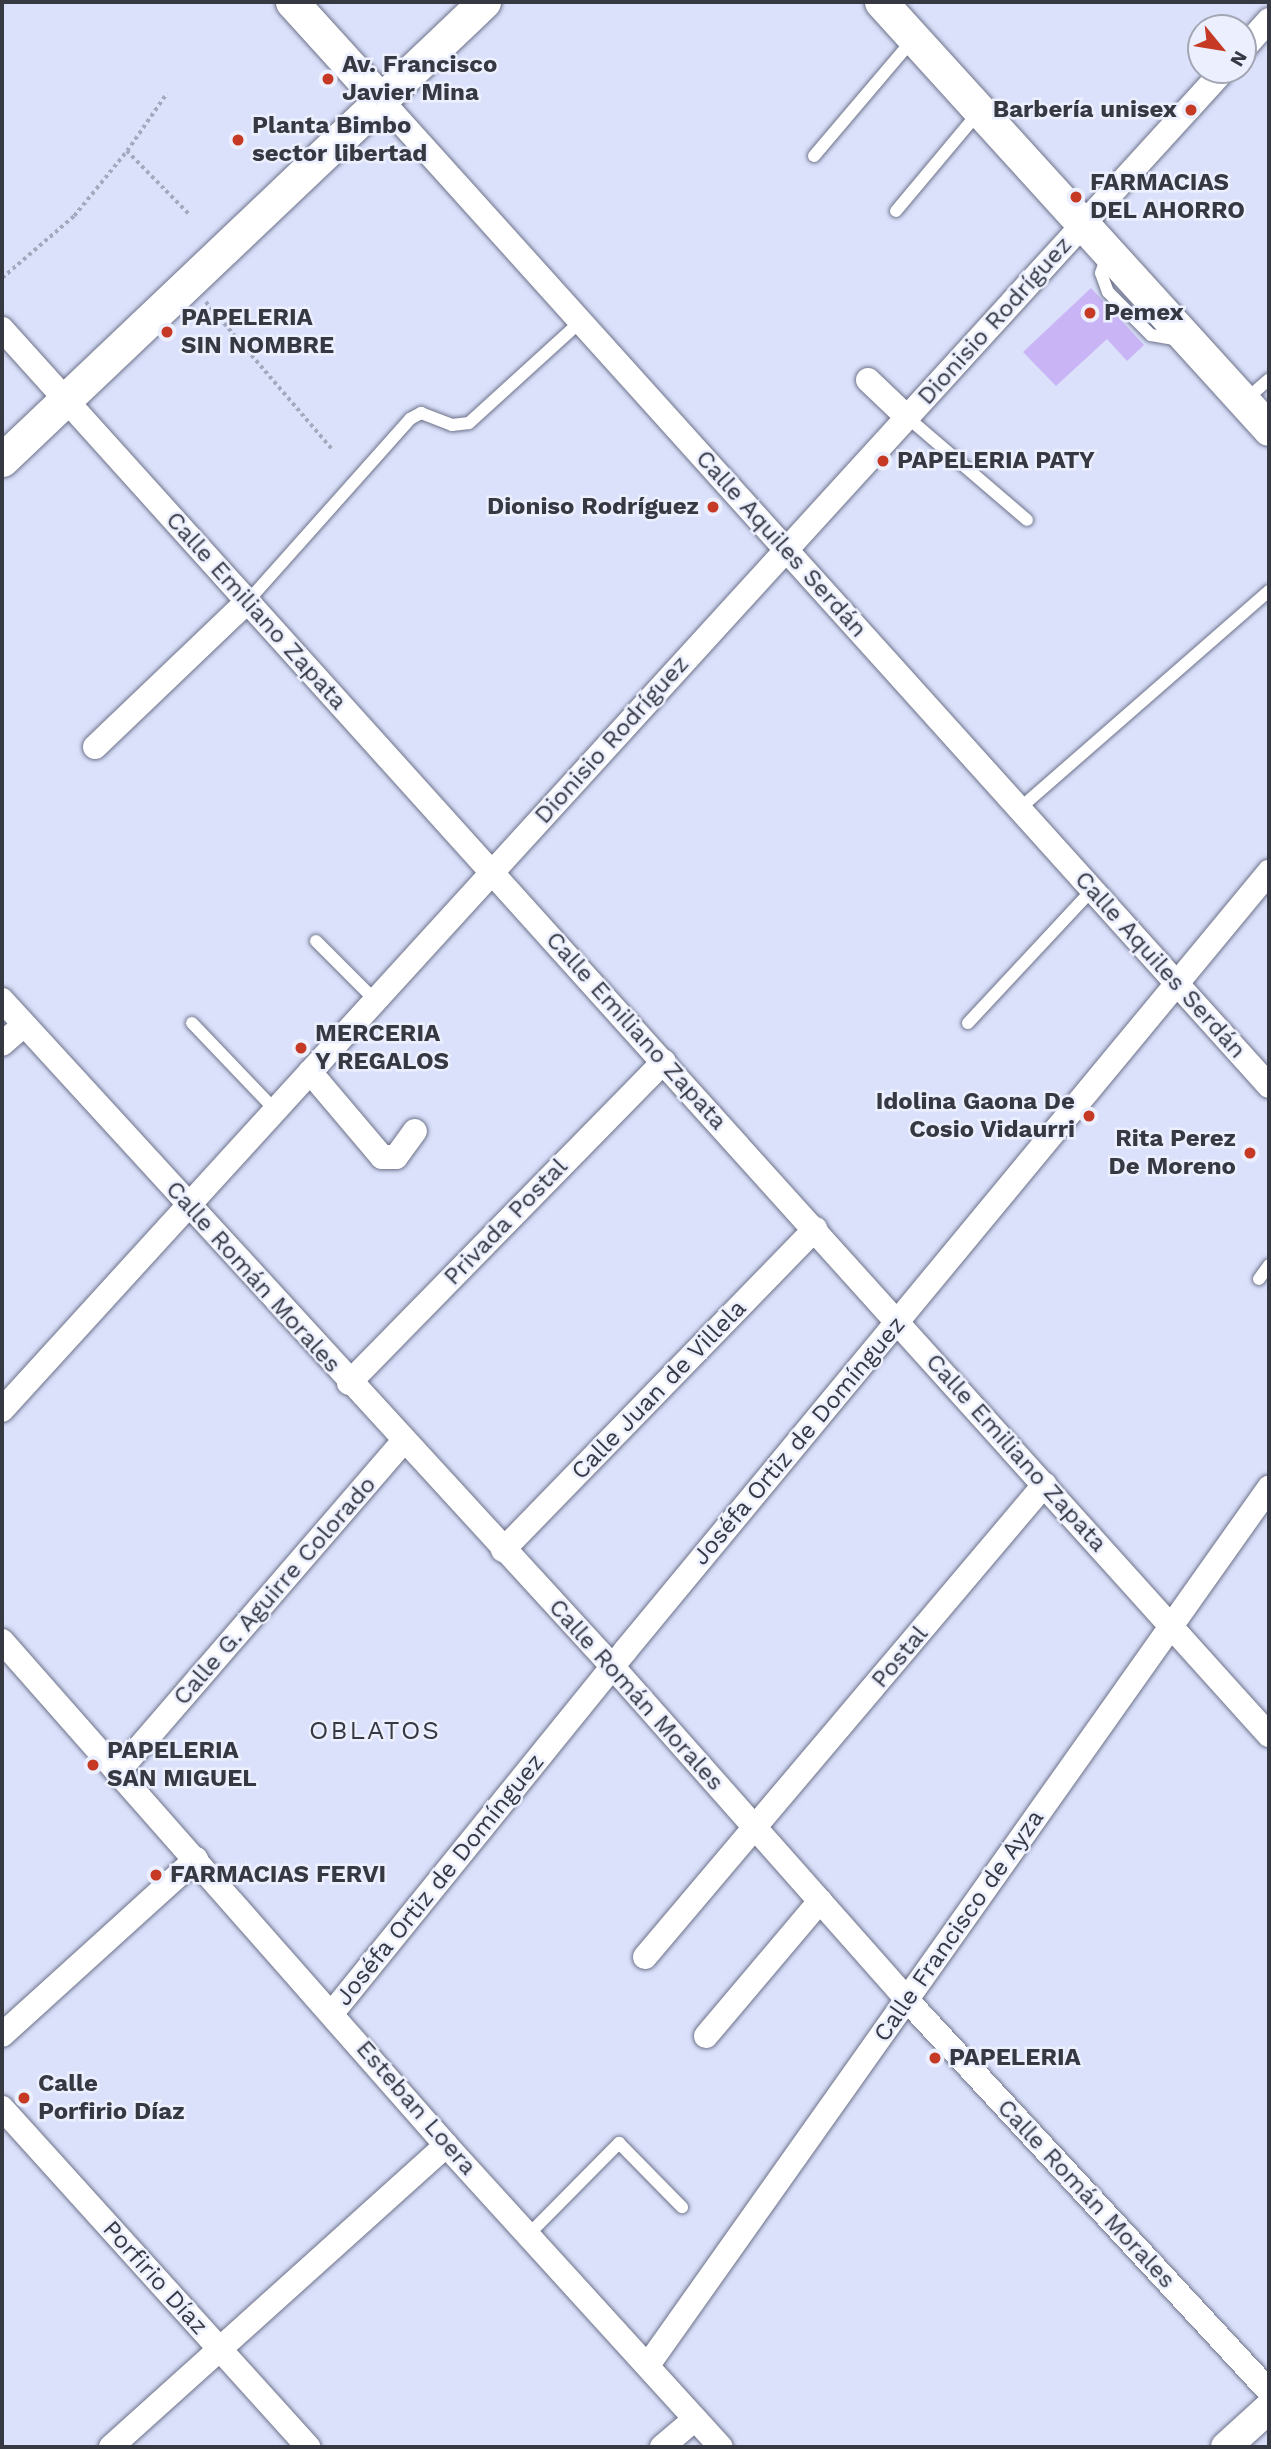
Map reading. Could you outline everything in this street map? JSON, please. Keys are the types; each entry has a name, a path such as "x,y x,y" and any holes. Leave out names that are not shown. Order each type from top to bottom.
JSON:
{"main road":[{"name":"Calle Aquiles Serdán","path":"292,2 380,100"},
{"path":"2,460 484,2"},
{"path":"881,2 1269,429"}],"street":[{"path":"1257,33 1269,20"},
{"name":"Dionisio Rodríguez","path":"2,1410 1211,84"},
{"name":"Calle Aquiles Serdán","path":"380,100 1269,1086"},
{"name":"Calle Emiliano Zapata","path":"2,329 1269,1735"},
{"path":"868,380 907,417"},
{"path":"95,747 248,601"},
{"name":"Joséfa Ortiz de Domínguez","path":"332,2013 612,1666 1269,872"},
{"name":"Calle Román Morales","path":"2,1000 403,1442 612,1666 907,2000 1269,2391"},
{"path":"2,1044 24,1025"},
{"name":"Privada Postal","path":"349,1383 664,1061"},
{"path":"310,1072 382,1157 396,1157 415,1131"},
{"name":"Calle Juan de Villela","path":"503,1550 814,1229"},
{"name":"Calle G. Aguirre Colorado","path":"118,1772 403,1442"},
{"name":"Postal","path":"645,1957 756,1829 1045,1484"},
{"name":"Calle Francisco de Ayza","path":"649,2365 1269,1488"},
{"name":"Esteban Loera","path":"2,1641 446,2144 530,2232 722,2447"},
{"path":"2,2035 196,1859"},
{"path":"706,2036 820,1901"},
{"name":"Porfirio Díaz","path":"2,2108 308,2447"},
{"path":"111,2447 446,2144"},
{"path":"1226,2447 1269,2408"},
{"path":"663,2447 695,2419"}],"lane":[{"path":"814,156 914,38"},
{"path":"896,211 981,110"},
{"path":"248,601 410,419 421,414 458,426 469,423 580,321"},
{"path":"1244,401 1269,379"},
{"path":"907,417 1027,520"},
{"path":"1019,809 1269,591"},
{"path":"968,1023 1092,890"},
{"path":"316,941 375,1000"},
{"path":"192,1023 275,1110"},
{"path":"1259,1279 1269,1265"},
{"path":"530,2232 619,2143 682,2207"}],"path":[{"path":"2,278 74,216 127,151 167,93"},
{"path":"127,151 189,214"},
{"path":"188,282 332,449"}],"building":[{"name":"Pemex","path":"1091,288 1144,345 1127,361 1107,339 1056,386 1023,352"}],"place":[{"name":"Av. Francisco Javier Mina","path":"328,79"},
{"name":"Barbería unisex","path":"1191,110"},
{"name":"Planta Bimbo sector libertad","path":"238,140"},
{"name":"FARMACIAS DEL AHORRO","path":"1076,197"},
{"name":"Pemex","path":"1090,313"},
{"name":"PAPELERIA SIN NOMBRE","path":"167,332"},
{"name":"PAPELERIA PATY","path":"883,461"},
{"name":"Dioniso Rodríguez","path":"713,507"},
{"name":"MERCERIA Y REGALOS","path":"301,1048"},
{"name":"Idolina Gaona De Cosio Vidaurri","path":"1089,1116"},
{"name":"Rita Perez De Moreno","path":"1250,1153"},
{"name":"PAPELERIA SAN MIGUEL","path":"93,1765"},
{"name":"FARMACIAS FERVI","path":"156,1875"},
{"name":"PAPELERIA","path":"935,2058"},
{"name":"Calle Porfirio Díaz","path":"24,2098"}],"district":[{"name":"OBLATOS","path":"375,1731"}]}
